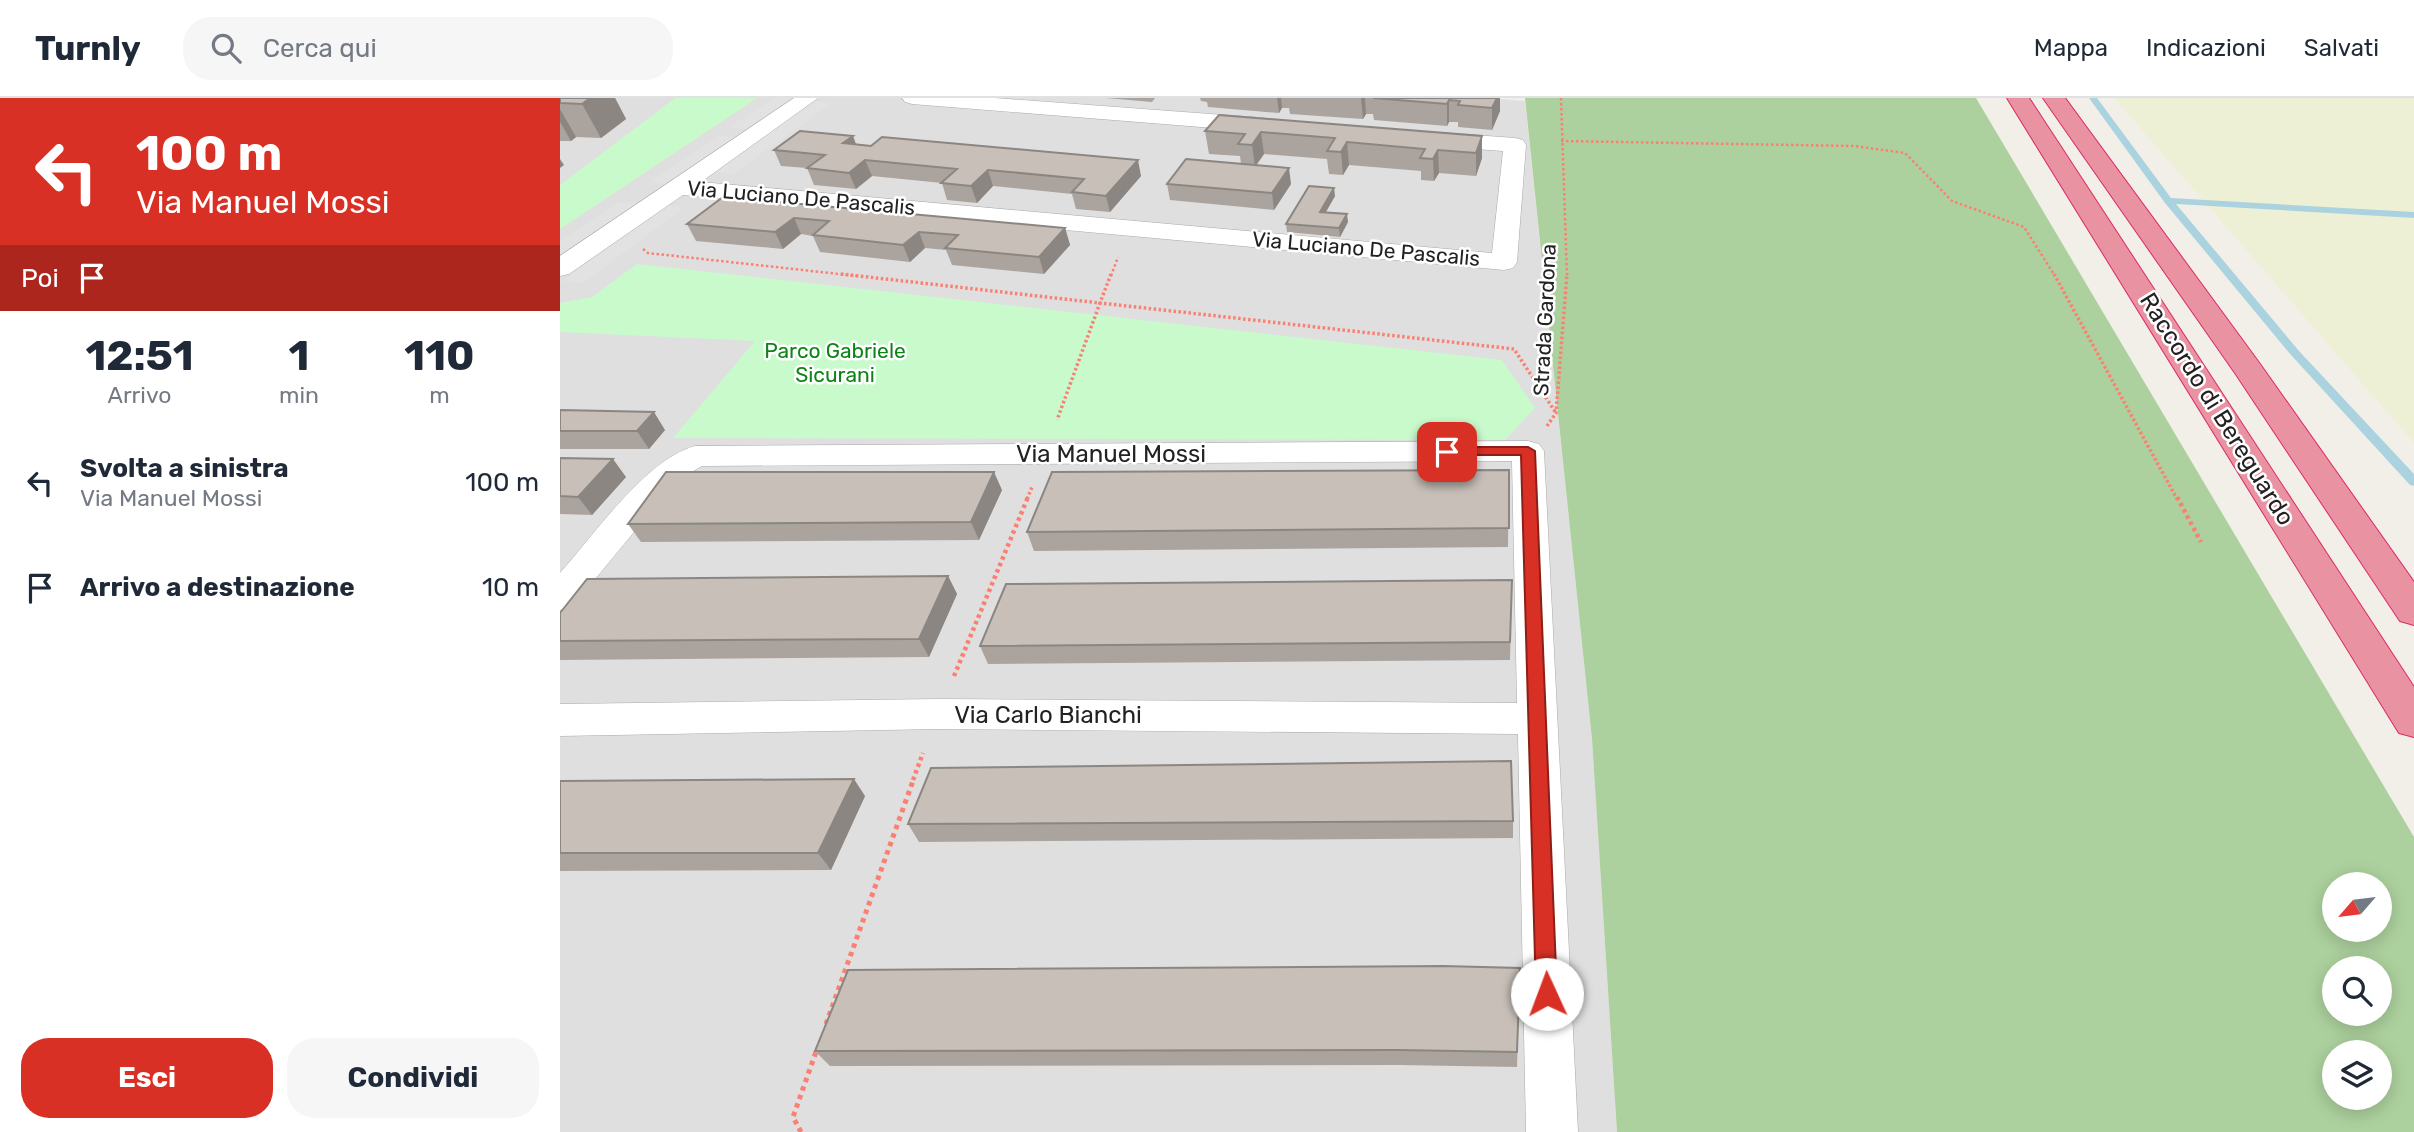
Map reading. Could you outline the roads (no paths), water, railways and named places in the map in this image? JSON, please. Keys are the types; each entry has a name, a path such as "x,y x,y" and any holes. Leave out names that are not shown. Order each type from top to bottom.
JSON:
{"highway":[{"name":"Raccordo di Bereguardo","path":"2018,98 2414,721"},
{"name":"Raccordo di Bereguardo","path":"2054,98 2249,371 2414,611"},
{"path":"2249,371 2414,564"}],"street":[{"name":"Via Luciano De Pascalis","path":"560,268 808,98"},
{"path":"912,98 1287,127"},
{"name":"Via Luciano De Pascalis","path":"676,187 1504,262 1515,145 1408,137"},
{"name":"Via Manuel Mossi","path":"560,597 665,474 695,456 1528,451 1537,719"},
{"name":"Via Carlo Bianchi","path":"560,720 939,714 1537,719"},
{"path":"1537,719 1552,1132"}],"waterway":[{"path":"2093,98 2168,201"},
{"path":"2168,201 2414,215"},
{"path":"2168,201 2295,353 2414,482"}],"park label":[{"name":"Parco Gabriele Sicurani","path":"835,363"}]}
